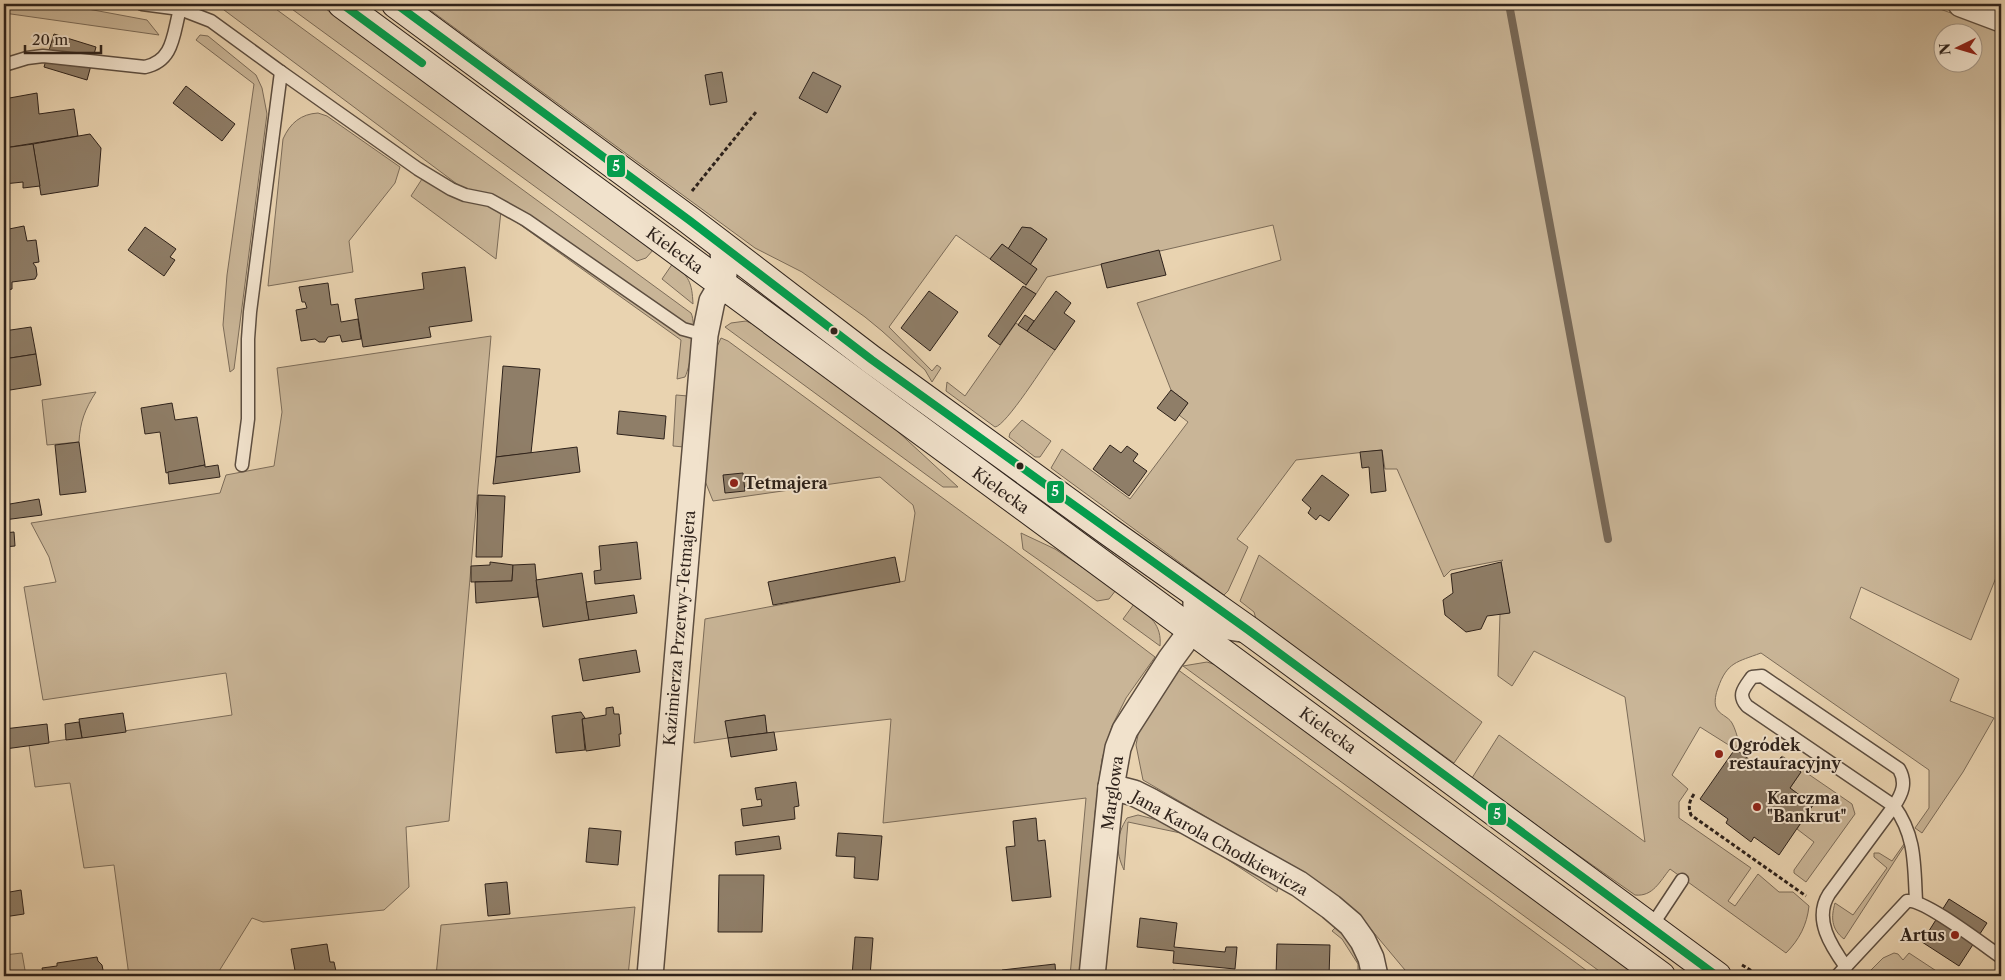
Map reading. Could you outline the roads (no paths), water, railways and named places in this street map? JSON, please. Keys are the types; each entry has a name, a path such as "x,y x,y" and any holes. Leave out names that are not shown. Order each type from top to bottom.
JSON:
{"main road":[{"name":"Kielecka","path":"342,4 1661,976"},
{"name":"Kielecka","path":"396,4 677,210 872,360 1248,630 1717,976"}],"street":[{"path":"1961,4 2001,19"},
{"path":"722,284 725,264 724,246"},
{"path":"722,284 739,275 763,276"},
{"name":"Kazimierza Przerwy-Tetmajera","path":"650,976 705,335 712,301 722,284"},
{"name":"Marglowa","path":"1092,976 1111,787 1118,748 1125,730 1170,660 1192,630 1196,610 1196,594"},
{"path":"1192,630 1222,626 1248,630"},
{"name":"Jana Karola Chodkiewicza","path":"1111,787 1134,793 1150,801 1300,884 1351,924 1363,941 1375,976"}],"lane":[{"path":"142,4 180,9 211,21 418,169 452,189 465,195 490,200 526,220 683,328 705,335"},
{"path":"4,65 43,56 145,67 154,66 167,55 180,9"},
{"path":"242,465 248,419 250,383 248,360 250,312 281,72"},
{"path":"1916,901 1911,840 1904,820 1894,806 1747,706 1741,695 1743,688 1752,677 1762,676 1899,769 1904,782 1903,790 1894,806 1824,902 1823,923 1842,972 1907,901 1916,901 1940,914 2001,957"},
{"path":"1651,927 1682,880"}],"waterway":[{"path":"1509,4 1608,539"}],"place":[{"name":"Tetmajera","path":"734,483"},
{"name":"Ogródek restauracyjny","path":"1719,754"},
{"name":"Karczma \"Bankrut\"","path":"1757,807"},
{"name":"Artus","path":"1955,935"}]}
